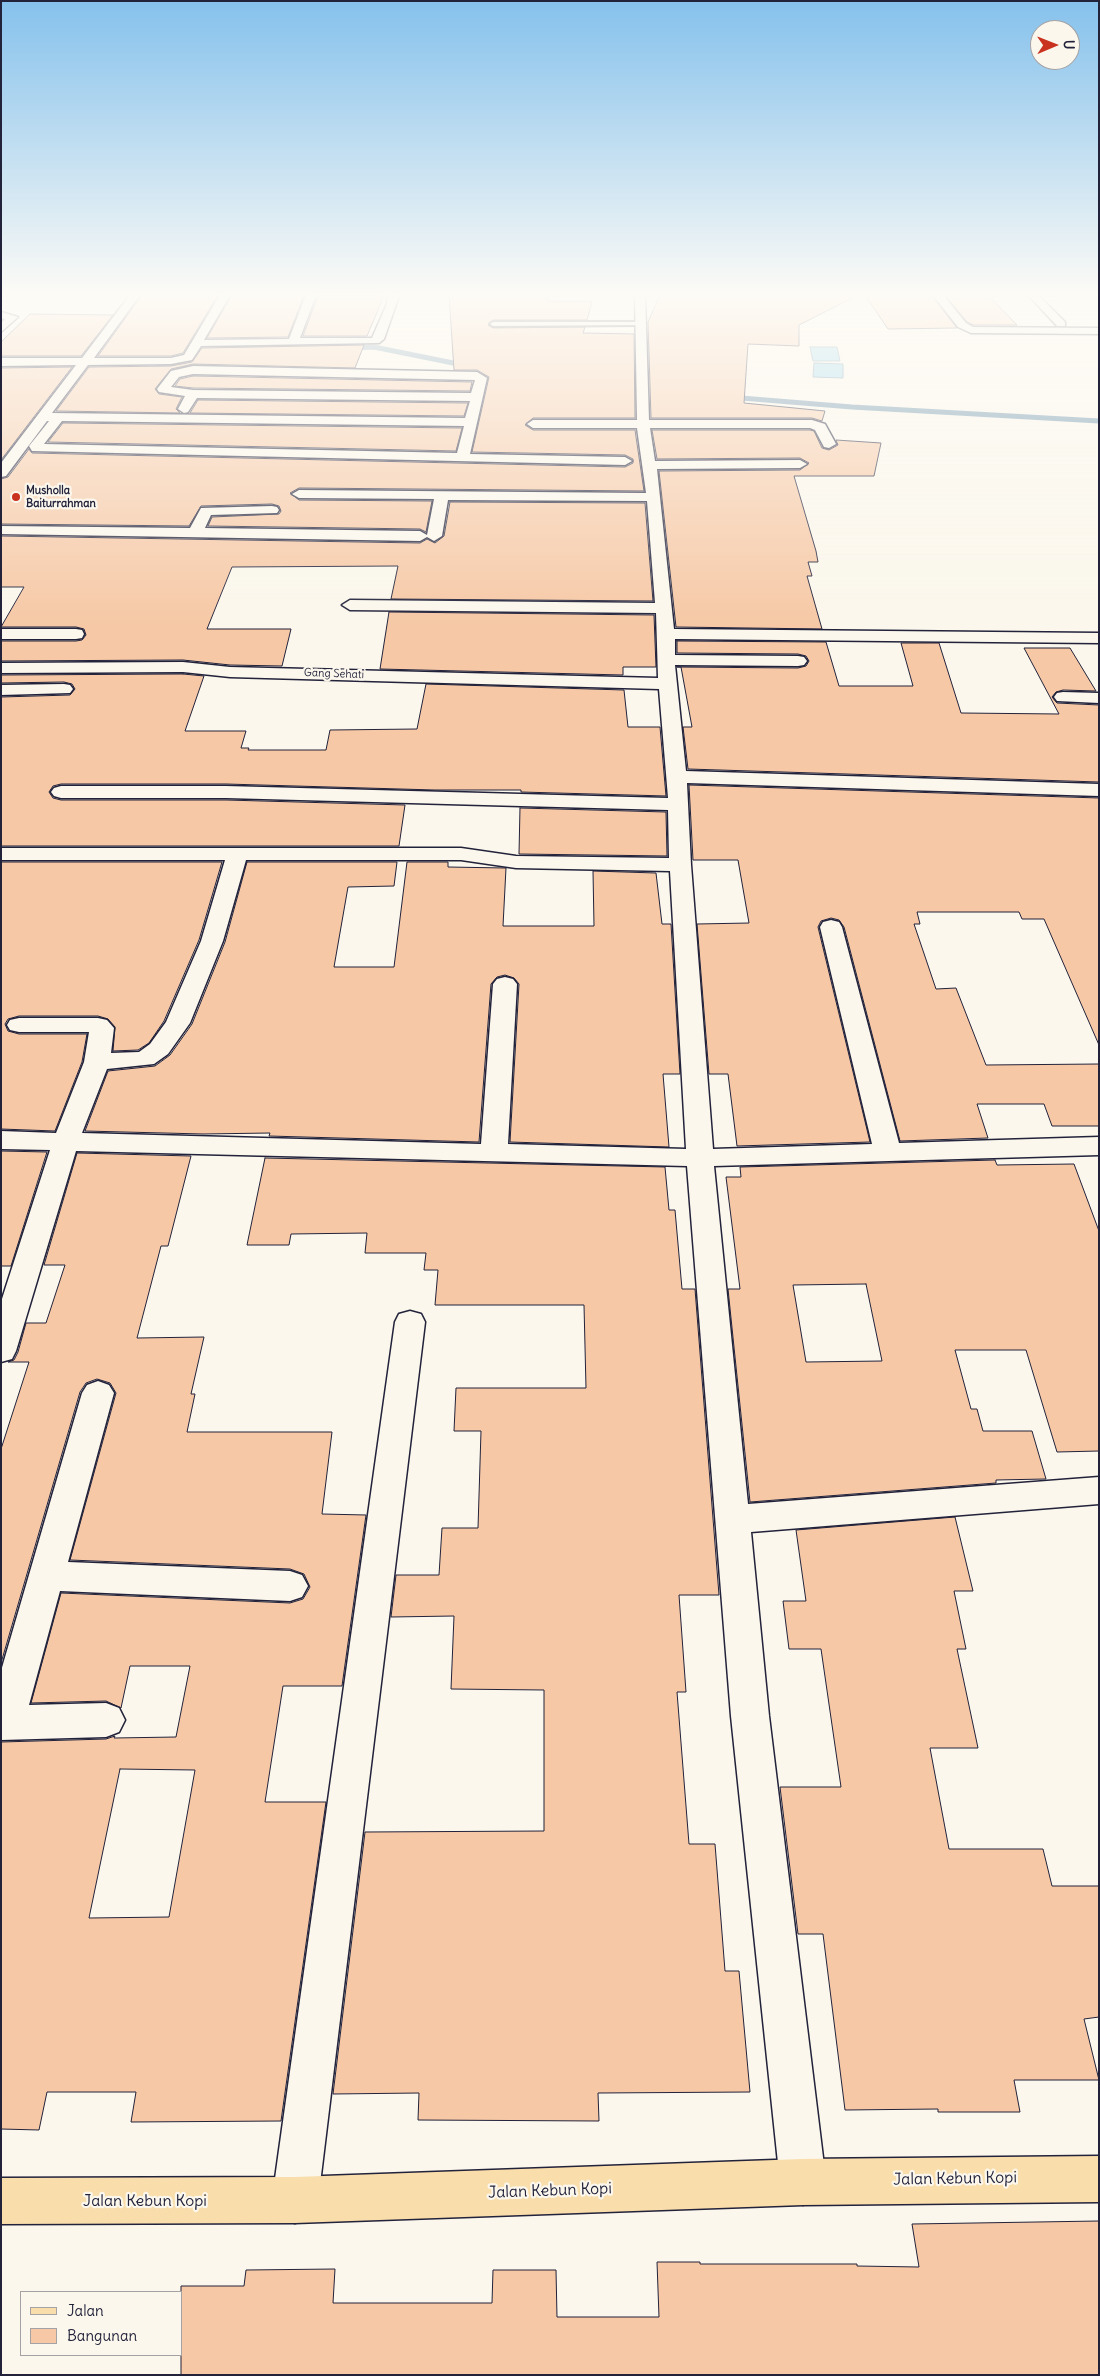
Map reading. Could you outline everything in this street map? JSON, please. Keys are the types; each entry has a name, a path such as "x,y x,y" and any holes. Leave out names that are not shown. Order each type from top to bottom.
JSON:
{"main road":[{"name":"Jalan Kebun Kopi","path":"1,2201 295,2200 803,2182 1099,2179"}],"street":[{"path":"56,406 36,446 37,448 463,456 636,463 800,464"},
{"path":"154,450 186,406"},
{"path":"463,456 475,406"},
{"path":"643,406 643,425 636,463 654,497 677,790 680,865 700,1158 734,1519 750,1716 803,2182"},
{"path":"4,468 50,416 180,416 472,422"},
{"path":"533,424 812,424 820,427 829,444"},
{"path":"10,441 27,441"},
{"path":"299,494 654,497"},
{"path":"1,530 427,536 442,494"},
{"path":"195,533 206,511 272,510"},
{"path":"350,605 666,647 798,661"},
{"path":"1,634 76,634"},
{"path":"666,647 1099,638"},
{"name":"Gang Sehati","path":"1,668 183,667 230,672 666,647"},
{"path":"1,690 64,689"},
{"path":"1063,697 1099,698"},
{"path":"61,792 1099,790"},
{"path":"1,854 461,854 516,862 680,865"},
{"path":"97,1062 145,1059 159,1049 178,1023 212,941 237,854"},
{"path":"831,927 888,1153"},
{"path":"494,1153 505,984"},
{"path":"1,1351 65,1143 97,1062 102,1028 98,1025 19,1025"},
{"path":"1,1140 700,1158 1099,1146"},
{"path":"295,2200 410,1322"},
{"path":"98,1393 3,1723 106,1720"},
{"path":"734,1519 1099,1490"},
{"path":"46,1576 290,1586"}],"building":[{"path":"1,406 42,406 1,460"},
{"path":"60,406 178,406 176,409 180,413 56,411"},
{"path":"194,406 467,406 464,416 190,413"},
{"path":"482,406 635,406 635,418 533,418 525,425 533,430 635,430 644,491 299,488 290,493 299,500 432,501 426,532 420,529 208,526 212,517 279,514 281,511 279,506 272,504 201,506 189,526 1,524 1,479 8,477 29,449 32,453 625,467 633,463 633,459 625,455 472,452"},
{"path":"651,406 773,406 825,411 822,421 812,418 651,418"},
{"path":"63,423 462,428 456,451 48,442"},
{"path":"652,430 810,430 814,431 822,448 829,450 838,445 836,440 881,443 874,476 794,476 816,551 818,562 808,562 812,576 807,576 822,629 676,627 659,471 800,470 809,463 800,458 657,459"},
{"path":"450,502 645,503 653,601 391,599 398,566 232,567 207,629 291,629 282,666 230,665 183,660 1,661 1,641 76,641 82,640 86,635 84,629 76,627 1,627 24,587 1,587 1,536 420,543 427,539 435,543 444,536"},
{"path":"389,612 654,615 656,667 623,667 623,675 380,669"},
{"path":"677,641 826,642 839,686 913,686 901,643 939,643 961,713 1059,714 1024,648 1070,648 1096,691 1063,690 1056,692 1052,697 1057,703 1099,705 1099,782 688,769 683,727 692,727 681,667 798,668 806,666 809,661 806,656 798,654 677,653"},
{"path":"183,674 204,676 185,731 246,731 241,748 249,748 248,750 326,750 330,730 417,729 426,684 624,690 628,727 660,727 666,796 521,792 521,790 435,790 226,784 61,784 53,786 49,792 53,798 61,800 226,800 405,805 399,846 1,846 1,697 70,695 75,689 72,684 64,682 1,683 1,675"},
{"path":"689,785 1099,798 1099,1045 1044,919 1022,919 1019,912 917,912 920,924 914,924 936,989 956,988 986,1065 1099,1064 1099,1126 1052,1126 1044,1104 977,1104 988,1138 900,1141 844,927 839,920 831,918 821,921 818,927 870,1142 737,1146 728,1074 709,1074 697,924 749,923 738,860 693,860"},
{"path":"520,808 666,812 667,856 519,854"},
{"path":"1,862 222,862 199,940 164,1021 149,1043 138,1050 113,1051 115,1027 108,1019 98,1016 19,1016 8,1019 5,1024 8,1031 19,1034 87,1034 82,1062 55,1131 1,1129"},
{"path":"247,862 397,862 394,886 348,887 334,967 394,967 407,862 448,862 448,867 506,868 503,926 594,926 593,871 656,873 662,924 671,924 680,1074 663,1074 669,1147 510,1142 519,984 514,978 505,975 497,977 491,984 479,1142 269,1136 270,1133 203,1134 85,1131 108,1071 155,1066 170,1055 192,1024 225,942"},
{"path":"1,1151 47,1152 11,1266 1,1266"},
{"path":"77,1153 191,1156 168,1246 161,1246 137,1338 204,1337 191,1394 195,1394 187,1432 332,1432 322,1514 366,1515 342,1686 283,1686 265,1802 326,1802 281,2121 131,2122 136,2092 47,2092 39,2130 1,2129 1,1742 106,1739 115,1736 114,1738 176,1737 190,1666 130,1666 121,1708 106,1701 31,1703 61,1593 290,1603 303,1599 310,1587 304,1574 290,1569 70,1560 116,1393 110,1383 97,1379 86,1383 80,1392 1,1663 1,1449 29,1362 8,1362 14,1360 18,1352 26,1323 46,1323 65,1265 44,1265","holes":["120,1769 195,1770 169,1917 89,1918"]},
{"path":"265,1158 665,1167 669,1210 675,1210 682,1289 695,1289 719,1595 679,1595 686,1692 677,1692 689,1844 715,1844 725,1971 739,1971 750,2092 598,2093 599,2121 418,2120 419,2093 333,2094 365,1832 544,1831 544,1690 451,1689 454,1616 391,1617 396,1575 439,1575 442,1528 478,1528 481,1431 454,1431 456,1388 586,1388 584,1305 435,1305 438,1270 424,1270 426,1253 365,1253 367,1233 291,1234 289,1245 247,1245"},
{"path":"995,1160 997,1165 1074,1164 1099,1231 1099,1451 1057,1452 1026,1350 955,1350 971,1409 977,1409 983,1431 1032,1431 1046,1479 996,1480 996,1483 750,1502 728,1289 740,1289 726,1177 741,1177 740,1167","holes":["866,1284 882,1361 806,1362 793,1285"]},
{"path":"955,1517 973,1591 954,1591 966,1649 957,1649 978,1748 930,1748 949,1849 1043,1849 1052,1886 1099,1886 1099,2017 1084,2019 1099,2080 1014,2080 1020,2112 938,2112 938,2109 845,2110 823,1934 798,1934 780,1787 841,1787 821,1649 789,1649 783,1601 806,1601 796,1530"},
{"path":"1099,2221 1099,2375 181,2375 181,2286 244,2286 246,2270 335,2269 333,2303 492,2303 493,2270 556,2270 557,2317 659,2317 657,2262 700,2262 700,2264 857,2264 857,2266 919,2267 912,2224"}],"waterway":[{"path":"838,406 1099,421"}],"place":[{"name":"Musholla Baiturrahman","path":"16,497"}]}
